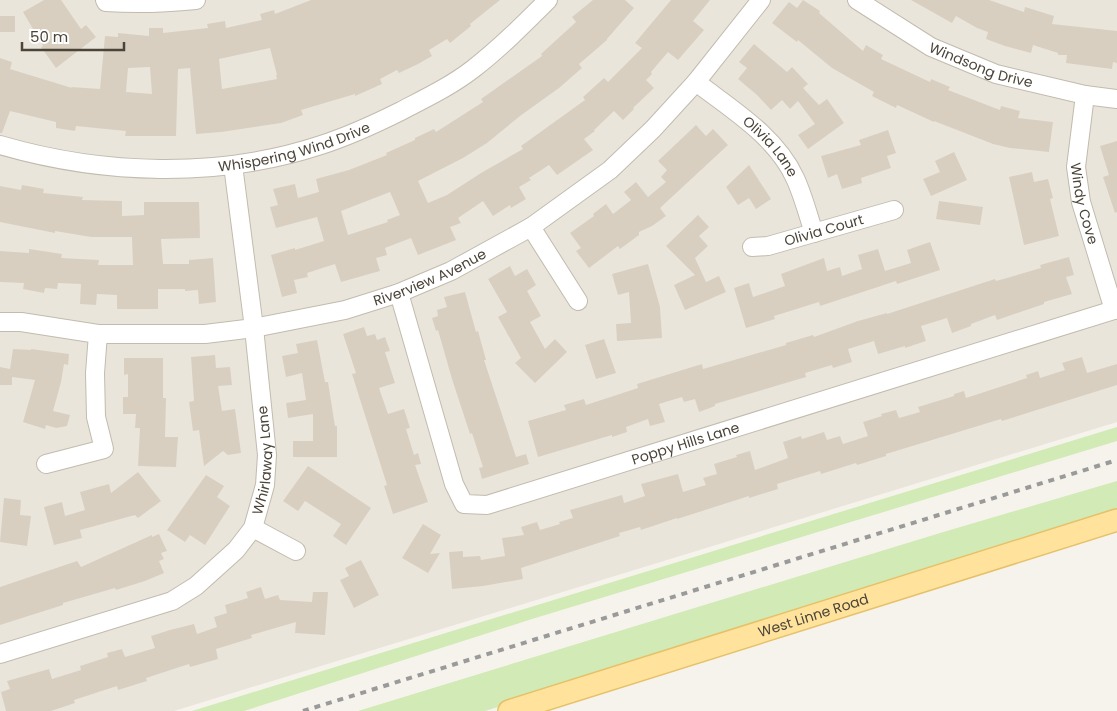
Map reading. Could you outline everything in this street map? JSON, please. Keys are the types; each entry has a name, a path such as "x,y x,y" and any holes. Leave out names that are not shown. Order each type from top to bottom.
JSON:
{"main road":[{"name":"West Linne Road","path":"509,711 1117,520"}],"street":[{"path":"105,0 106,2 122,3 163,3 196,0"},
{"name":"Whispering Wind Drive","path":"0,145 78,163 128,168 200,168 233,165 278,157 322,145 373,125 439,92 472,70 513,36 548,0"},
{"name":"Riverview Avenue","path":"0,322 20,322 98,334 205,334 254,328 345,310 399,293 451,271 531,227 610,170 653,129 696,82 761,0"},
{"name":"Windsong Drive","path":"857,0 931,47 996,74 1085,95 1117,99"},
{"name":"Olivia Lane","path":"696,82 763,135 781,154 795,178 814,233"},
{"name":"Windy Cove","path":"1085,95 1076,167 1081,202 1116,309"},
{"name":"Whirlaway Lane","path":"0,654 172,601 196,586 236,550 253,528 265,485 267,455 254,328 233,165"},
{"name":"Olivia Court","path":"752,246 768,246 894,210"},
{"path":"531,227 578,301"},
{"name":"Poppy Hills Lane","path":"399,293 454,484 464,504 487,505 1116,309"},
{"path":"46,464 104,449 96,417 95,374 98,334"},
{"path":"253,528 296,550"}],"shaded area":[{"path":"0,0 1117,0 1117,422 174,711 0,711"}],"green space":[{"path":"1117,427 1117,441 532,619 244,711 192,711"},
{"path":"1117,481 1117,513 485,711 358,711 940,533"}],"building":[{"path":"44,0 61,0 81,29 86,25 96,37 56,68 41,47 43,46 23,12"},
{"path":"311,0 500,0 450,43 447,39 429,50 432,56 418,64 399,73 397,70 380,79 382,84 355,96 355,94 301,110 303,115 281,123 196,134 190,68 178,69 176,136 125,136 126,131 76,126 75,131 56,128 56,122 10,111 2,133 0,133 0,58 12,62 10,69 72,88 100,89 105,36 118,37 118,33 149,36 149,28 163,28 163,33 208,28 207,24 225,21 226,28 262,20 260,14 274,10 275,14","holes":["270,48 277,79 222,89 219,59","150,67 152,94 126,92 128,68"]},
{"path":"593,0 625,0 634,8 607,40 579,64 582,68 559,88 487,143 463,158 418,181 428,203 447,195 523,149 521,146 585,100 583,97 604,78 608,82 642,48 635,43 671,0 710,0 693,21 704,30 678,60 668,52 651,72 652,74 646,80 654,88 623,120 614,111 595,131 584,139 593,150 557,175 549,165 529,178 531,180 519,187 526,199 511,208 510,205 493,216 483,201 458,218 461,223 450,227 456,240 418,255 411,238 385,248 387,255 376,258 380,271 341,282 335,264 307,273 308,277 294,280 297,293 282,297 271,255 324,241 317,217 276,228 270,207 278,205 273,189 295,184 298,198 319,192 316,179 349,170 387,155 386,153 434,129 436,132 483,102 481,99 542,56 541,54 576,22 572,17","holes":["390,192 400,215 387,220 388,222 348,235 341,211"]},
{"path":"803,0 820,11 819,13 863,51 866,45 883,55 881,59 930,82 931,79 950,87 948,90 1000,110 1001,106 1020,111 1018,118 1053,122 1049,152 1010,148 993,144 934,122 897,105 896,108 872,96 874,92 832,68 798,40 797,42 772,23 789,2 797,8"},
{"path":"911,0 989,0 1024,12 1025,7 1054,16 1052,24 1117,31 1117,63 1113,62 1112,69 1066,63 1067,55 1058,55 1058,53 1033,45 1031,53 1005,46 986,39 988,32 956,16 952,23"},
{"path":"0,16 15,16 15,32 0,32"},
{"path":"754,44 787,72 792,67 808,84 803,88 819,105 827,99 844,123 808,149 798,135 815,124 798,101 790,109 782,100 771,110 738,79 747,68 739,62"},
{"path":"696,125 706,136 713,129 728,145 660,208 666,216 639,232 639,235 620,249 618,246 589,268 576,251 581,248 570,233 594,216 593,214 606,204 613,214 631,200 624,192 636,182 648,197 666,182 661,177 667,170 658,161"},
{"path":"888,130 896,153 887,156 891,168 861,178 862,183 842,189 837,174 828,178 821,156 861,145 859,140"},
{"path":"1117,141 1117,212 1115,213 1103,177 1109,175 1100,146"},
{"path":"954,152 967,180 931,196 923,179 940,172 935,161"},
{"path":"749,165 771,199 756,209 749,198 738,205 726,187"},
{"path":"1032,172 1034,182 1048,179 1053,198 1050,199 1059,236 1024,245 1009,177"},
{"path":"22,185 44,189 43,193 83,197 82,200 122,201 122,216 144,215 144,202 199,202 200,238 161,239 163,264 189,264 189,260 213,258 216,302 199,304 198,290 158,289 158,309 117,309 117,295 97,294 96,305 80,304 81,284 58,283 57,289 45,288 44,293 23,289 24,283 0,282 0,251 29,253 29,249 62,254 61,258 99,260 98,265 133,265 132,237 91,237 55,231 55,233 0,222 0,186 21,190"},
{"path":"939,201 983,207 980,225 936,219"},
{"path":"698,215 709,227 699,236 708,246 695,258 706,282 719,276 726,292 685,310 674,285 695,275 666,246"},
{"path":"930,242 940,270 897,284 896,281 820,306 819,302 774,316 775,319 746,328 734,288 749,283 753,297 785,286 781,274 824,258 827,271 840,267 842,276 862,269 858,255 878,249 885,271 911,263 907,250"},
{"path":"1069,257 1074,275 1066,277 1072,294 1044,302 1044,304 997,320 995,315 952,333 947,318 921,326 926,341 905,348 905,346 878,354 874,341 848,349 852,362 833,368 832,365 805,373 806,377 715,404 715,406 699,412 695,399 684,402 682,397 659,404 665,422 650,426 648,419 626,427 627,432 538,457 528,421 566,410 564,405 584,399 586,405 638,388 637,384 702,364 703,369 786,345 786,343 813,335 814,337 858,321 887,314 995,279 996,281 1041,268 1040,265"},
{"path":"648,264 660,307 662,338 617,341 616,324 631,323 629,292 618,295 612,274"},
{"path":"510,266 515,276 527,269 536,285 527,291 541,316 530,322 545,349 555,339 567,352 535,383 515,363 521,358 498,317 507,312 488,279"},
{"path":"465,292 476,332 478,331 486,360 484,360 516,457 526,454 529,464 482,479 479,468 483,467 472,433 470,434 438,330 436,331 432,318 438,316 437,310 447,307 444,297"},
{"path":"364,327 367,336 375,334 377,340 385,337 390,351 385,352 395,383 379,388 388,414 404,409 410,428 406,429 414,455 418,453 421,464 415,465 428,502 393,514 384,486 387,485 352,374 356,373 343,334"},
{"path":"604,339 616,373 596,379 585,345"},
{"path":"317,340 325,382 328,382 335,426 337,426 337,457 293,457 293,441 313,441 313,414 288,418 286,403 306,400 302,373 286,377 282,356 298,353 296,344"},
{"path":"13,349 31,349 69,354 68,365 64,364 53,411 70,415 67,426 56,428 46,425 45,429 23,422 35,380 12,377 12,385 0,385 0,367 10,369"},
{"path":"215,355 216,368 230,367 232,385 218,386 222,411 235,409 241,453 228,455 223,451 204,466 199,430 193,431 189,402 194,401 191,357"},
{"path":"1082,357 1087,373 1117,364 1117,385 1002,421 1001,419 886,454 886,456 857,465 856,463 821,474 820,471 777,484 778,489 749,498 749,496 641,530 640,527 619,533 620,536 521,568 523,579 452,589 449,552 463,551 463,557 480,556 481,560 505,556 502,538 524,535 521,527 537,522 540,530 573,518 570,510 622,495 624,503 645,496 641,484 678,474 683,492 706,485 703,478 717,474 714,464 737,457 736,455 750,451 755,470 788,458 783,442 801,436 802,439 824,432 827,440 840,436 843,444 868,436 863,422 882,416 881,414 896,410 899,418 920,412 918,407 964,391 966,398 1027,378 1026,375 1038,371 1040,378 1065,370 1062,363"},
{"path":"124,358 163,358 163,398 166,398 165,437 178,437 176,467 138,466 140,428 135,428 136,414 123,414 123,397 128,397 128,374 124,375"},
{"path":"308,466 371,508 346,545 333,536 341,524 305,501 298,511 283,501"},
{"path":"138,472 161,501 138,518 135,515 80,530 82,538 54,545 44,507 62,502 65,516 85,510 80,492 109,484 111,493"},
{"path":"206,475 224,486 217,497 230,506 205,545 190,535 185,542 167,530"},
{"path":"4,498 21,500 20,515 31,516 27,546 0,542"},
{"path":"423,524 441,535 430,554 440,553 428,573 402,558"},
{"path":"159,534 167,551 161,553 164,559 159,561 164,573 116,590 115,588 63,603 63,605 0,625 0,587 77,561 81,567 152,535 152,537"},
{"path":"361,560 379,595 354,608 340,580 349,576 345,568"},
{"path":"261,587 265,599 278,595 280,600 312,602 313,592 328,592 325,635 295,633 296,622 251,635 252,638 216,649 218,659 190,667 189,664 146,678 147,681 118,690 117,686 74,700 75,703 51,711 6,711 1,692 10,689 7,681 49,669 52,679 81,670 80,666 108,657 107,653 122,649 125,657 155,648 151,636 170,630 194,624 197,634 217,627 214,617 227,613 225,605 248,598 246,592"}],"railway":[{"path":"303,711 1117,460"}]}
